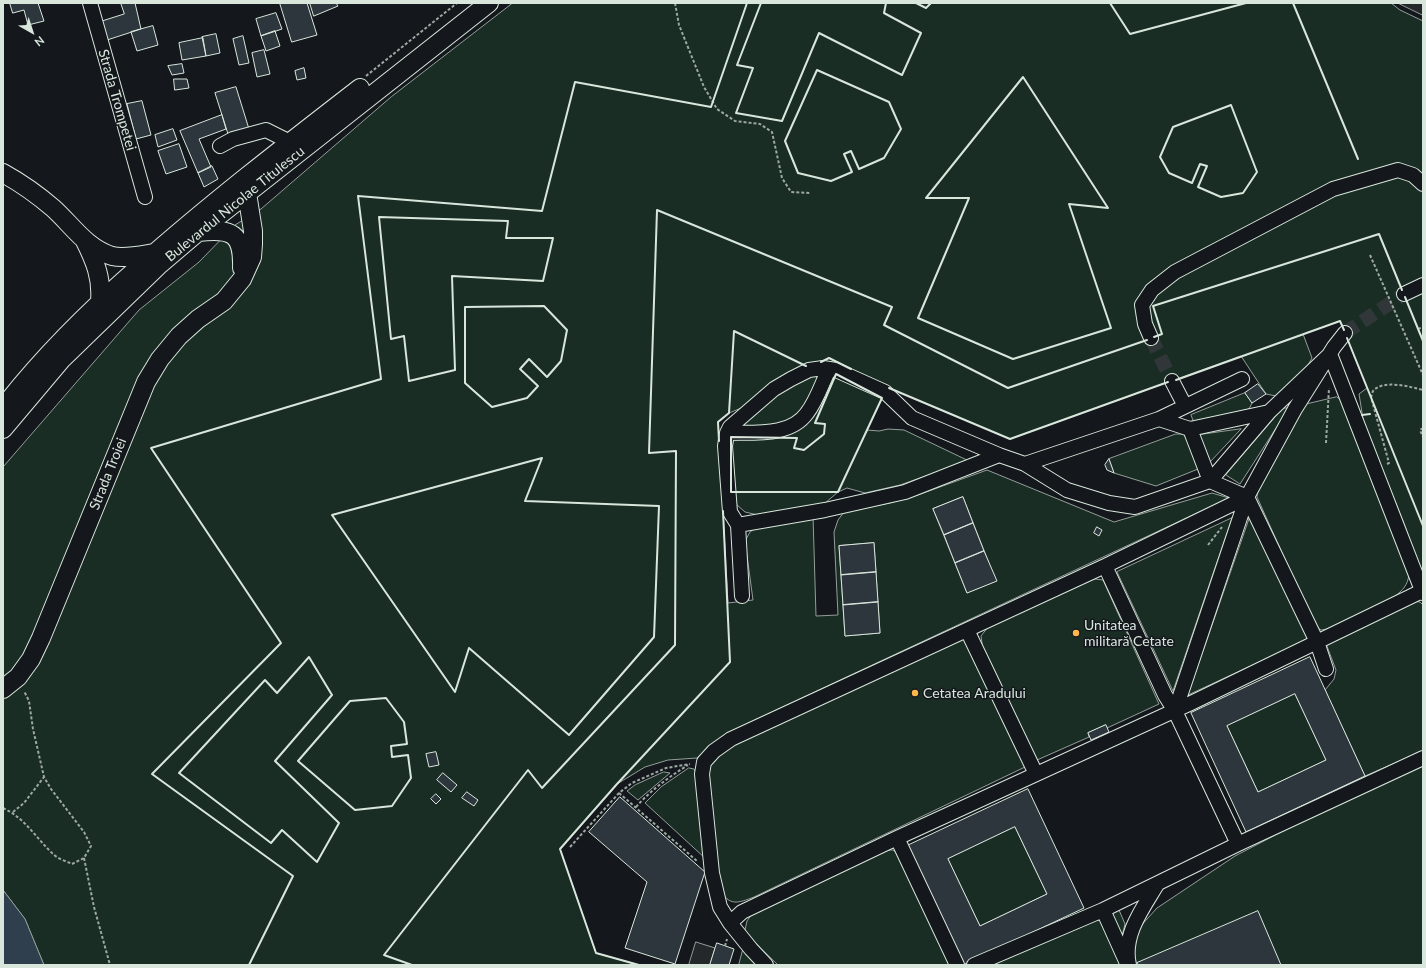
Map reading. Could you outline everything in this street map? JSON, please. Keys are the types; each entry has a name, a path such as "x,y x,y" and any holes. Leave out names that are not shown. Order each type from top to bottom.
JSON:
{"main road":[{"name":"Bulevardul Nicolae Titulescu","path":"3,408 42,361 100,301 155,253 245,177 470,3"},
{"name":"Bulevardul Nicolae Titulescu","path":"3,429 62,359 158,266 247,193 489,3"},
{"path":"3,173 54,208 85,241 112,256 137,256 155,253"},
{"name":"Strada Troiei","path":"3,689 18,677 31,659 41,638 146,382 160,359 179,336 198,319 224,301 242,279 252,257 253,244 253,231 247,193"},
{"path":"198,232 215,230 222,231 236,238 241,248 242,279"},
{"path":"85,241 98,270 101,290 100,301"}],"street":[{"name":"Strada Trompetei","path":"90,3 145,197"},
{"path":"220,146 233,139 266,130 284,139"},
{"path":"1151,338 1145,324 1142,305 1152,290 1175,272 1333,189 1398,170 1413,175 1423,184"},
{"path":"1404,294 1423,286"},
{"path":"1175,711 1247,497 1295,409 1339,339 1345,333"},
{"path":"742,596 738,524 730,512 725,446 727,433 730,427 779,386 809,370 822,368 836,370 885,392 912,418 999,455 1025,464 1067,490 1109,503 1135,507 1210,481 1269,412 1330,354"},
{"path":"730,923 742,912 897,838 1175,711 1422,592 1330,354"},
{"path":"727,433 775,431 787,429 798,423 813,404 829,369"},
{"path":"1025,464 1159,419 1242,379"},
{"path":"1172,381 1185,406"},
{"path":"1159,419 1190,429 1269,412"},
{"path":"1190,429 1210,481 1247,497 1317,642 1326,670"},
{"path":"738,524 825,510 905,492 999,455"},
{"path":"766,965 750,949 720,907 712,873 702,774 704,762 714,751 731,739 1105,566 1247,497"},
{"path":"1105,566 1165,695 1175,711 1238,844"},
{"path":"967,630 1036,774"},
{"path":"974,965 1103,910 1238,844 1423,758"},
{"path":"897,838 957,965"},
{"path":"1128,965 1128,944 1132,931 1140,912 1158,883"},
{"path":"1103,910 1128,965"}],"path":[{"path":"675,3 679,25 704,88 717,109 735,121 760,124 772,132 782,178 791,192 811,193"},
{"path":"1370,255 1423,375"},
{"path":"1418,329 1423,327"},
{"path":"1326,443 1329,383"},
{"path":"1377,475 1389,463 1371,397 1374,391 1382,386 1403,384 1423,390"},
{"path":"1423,428 1420,430 1423,437"},
{"path":"1203,519 1231,543"},
{"path":"3,808 13,812 22,820 54,856 72,864 84,858 91,846 84,832 51,789 44,776 33,729 29,701 18,677"},
{"path":"570,847 619,793 632,783 666,768 704,762"},
{"path":"636,807 663,781 689,764"},
{"path":"13,812 24,803 44,776"},
{"path":"619,793 712,873"},
{"path":"84,858 94,907 110,965"}],"green space":[{"path":"513,3 1391,3 1400,10 1423,21 1423,576 1403,521 1364,425 1359,394 1367,388 1340,321 1303,334 1312,358 1304,372 1276,396 1266,394 1241,356 1010,439 887,387 829,358 808,367 751,404 729,413 718,422 728,603 753,600 745,541 750,532 758,526 813,516 816,616 838,615 834,532 838,520 844,512 890,503 915,496 987,470 1114,522 1212,493 1229,498 740,727 713,744 697,758 668,760 645,767 617,784 560,849 596,953 639,965 44,965 25,919 3,890 3,467 139,310 199,262 235,225 261,209 391,97","holes":["963,497 996,581 967,593 933,509","874,543 880,633 845,636 839,546"]},
{"path":"823,371 808,406 791,423 733,430 786,387"},
{"path":"836,374 882,398 867,430 904,430 969,461 900,485 865,493 847,488 838,492 824,504 758,515 745,512 732,499 731,437 808,419"},
{"path":"1245,393 1252,403 1249,409 1194,423 1191,415"},
{"path":"1337,397 1343,402 1409,574 1408,581 1400,592 1394,597 1327,629 1321,630 1315,626 1257,497 1258,489 1302,409 1307,404"},
{"path":"1283,408 1289,408 1240,484 1226,475"},
{"path":"1241,429 1210,462 1199,435"},
{"path":"1176,434 1183,434 1187,439 1198,469 1156,486 1114,473 1109,459"},
{"path":"1251,514 1309,639 1188,695"},
{"path":"1232,518 1173,691 1117,572"},
{"path":"1095,579 1103,580 1159,704 1107,728 1105,725 1088,733 1089,737 1037,760 983,651 981,636 988,627 1050,597"},
{"path":"1413,601 1420,602 1423,605 1423,751 1365,776 1325,690 1334,679 1336,670 1325,641"},
{"path":"966,637 1025,767 754,897 739,902 730,901 727,899 720,889 707,775 712,761 722,751"},
{"path":"1295,694 1326,760 1258,792 1227,726"},
{"path":"1423,762 1423,965 1133,965 1132,956 1138,929 1157,908 1235,856 1337,803"},
{"path":"689,768 694,769 697,775 706,859 645,803 661,787"},
{"path":"664,772 670,773 638,800 627,791 635,785"},
{"path":"1015,827 1047,894 980,926 948,859"},
{"path":"886,850 893,850 898,854 951,965 778,965 749,937 745,930 747,921 752,914"},
{"path":"1119,910 1125,924 1121,940 1109,914"},
{"path":"1096,920 1102,921 1124,965 986,965"},
{"path":"744,946 761,965 739,965"}],"shaded area":[{"path":"1398,3 1423,3 1423,15"},
{"path":"696,942 715,948 710,965 689,965"}],"water":[{"path":"3,890 25,919 44,965 3,965"}],"building":[{"path":"10,3 38,3 44,21 28,25 24,10 13,13"},
{"path":"121,3 135,3 141,29 107,40 102,21 124,14"},
{"path":"280,3 307,3 317,35 292,42"},
{"path":"310,3 336,3 338,6 314,16"},
{"path":"276,13 282,29 261,36 256,19"},
{"path":"153,26 158,45 137,51 131,32"},
{"path":"275,31 280,46 266,51 261,36"},
{"path":"216,34 220,53 206,56 202,37"},
{"path":"243,36 249,63 239,65 233,39"},
{"path":"203,38 206,56 182,60 179,43"},
{"path":"264,50 270,74 257,77 252,53"},
{"path":"182,64 184,73 172,75 168,66"},
{"path":"304,68 306,78 297,80 295,71"},
{"path":"174,79 187,79 189,88 175,90"},
{"path":"236,87 249,129 228,134 215,93"},
{"path":"142,101 151,135 136,139 127,104"},
{"path":"222,115 226,129 199,139 211,167 198,173 180,131"},
{"path":"173,129 177,140 158,147 155,135"},
{"path":"179,144 187,167 166,174 158,151"},
{"path":"212,166 218,179 204,187 198,173"},
{"path":"1258,384 1266,394 1252,403 1245,393"},
{"path":"1109,459 1114,473 1107,470 1105,465"},
{"path":"963,497 973,523 944,535 933,509"},
{"path":"973,523 984,551 955,563 944,535"},
{"path":"1097,527 1102,530 1099,536 1094,533"},
{"path":"874,543 876,572 841,575 839,546"},
{"path":"984,551 997,581 967,593 955,563"},
{"path":"876,572 878,602 843,605 841,575"},
{"path":"878,602 880,633 845,636 843,605"},
{"path":"1310,657 1365,776 1246,832 1191,713","holes":["1295,694 1326,760 1258,792 1227,726"]},
{"path":"1106,725 1109,732 1091,740 1088,733"},
{"path":"436,752 439,765 429,767 426,754"},
{"path":"443,773 457,785 451,792 437,780"},
{"path":"1028,789 1084,908 963,965 907,846","holes":["1015,827 1047,894 980,926 948,859"]},
{"path":"467,792 478,800 474,806 462,798"},
{"path":"436,794 441,799 436,804 431,799"},
{"path":"620,797 705,872 675,964 625,948 647,882 589,832"},
{"path":"1258,911 1281,965 1138,965 1137,963"},
{"path":"717,943 734,949 729,965 710,965"}],"tunnel":[{"path":"1345,333 1404,294"},
{"path":"1151,338 1172,381"}],"wall":[{"path":"249,965 293,876 152,774 281,643 151,448 381,379 358,196 542,211 575,82 711,107 747,3"},
{"path":"761,3 737,65 753,68 736,113 782,121 819,33 902,75 921,33 884,13 886,3"},
{"path":"916,3 926,8 931,3"},
{"path":"1110,3 1130,34 1246,3"},
{"path":"1293,3 1358,159"},
{"path":"817,70 889,102 901,129 884,158 859,169 851,151 844,154 852,172 831,181 798,173 785,141 817,70"},
{"path":"1023,77 1108,208 1069,204 1111,328 1013,359 918,318 969,198 926,198 1023,77"},
{"path":"1231,105 1257,172 1243,193 1221,197 1198,187 1207,166 1200,164 1192,183 1169,173 1160,157 1173,127 1231,105"},
{"path":"412,965 384,955 528,770 542,788 675,645 676,451 649,453 657,210 892,307 884,325 1008,388 1147,340"},
{"path":"379,217 508,221 506,238 553,238 543,281 452,276 455,370 409,381 404,336 391,339 379,217"},
{"path":"1154,337 1162,334 1153,306 1379,234 1402,290"},
{"path":"1405,297 1423,341"},
{"path":"544,306 567,330 561,361 547,377 529,359 520,369 538,386 527,398 492,407 465,383 465,307 544,306"},
{"path":"1176,380 1340,321 1344,330"},
{"path":"719,441 718,422 729,413 734,331 806,366"},
{"path":"1347,338 1423,526"},
{"path":"821,362 829,358 851,369"},
{"path":"836,374 882,398 838,492 731,492 731,437 797,438 794,448 804,450 824,434 825,424 815,423 836,374"},
{"path":"889,388 1010,439 1168,382"},
{"path":"1362,415 1370,414"},
{"path":"542,458 525,501 659,506 654,637 569,735 469,648 455,692 332,515 542,458"},
{"path":"639,965 596,953 560,849 617,784 730,662 723,511"},
{"path":"309,657 332,695 275,761 339,823 317,862 282,830 271,843 179,773 265,680 277,693 309,657"},
{"path":"386,698 404,722 407,744 391,746 392,757 408,755 411,778 392,806 355,810 298,761 350,701 386,698"}],"place":[{"name":"Unitatea militară Cetate","path":"1076,633"},
{"name":"Cetatea Aradului","path":"915,693"}]}
